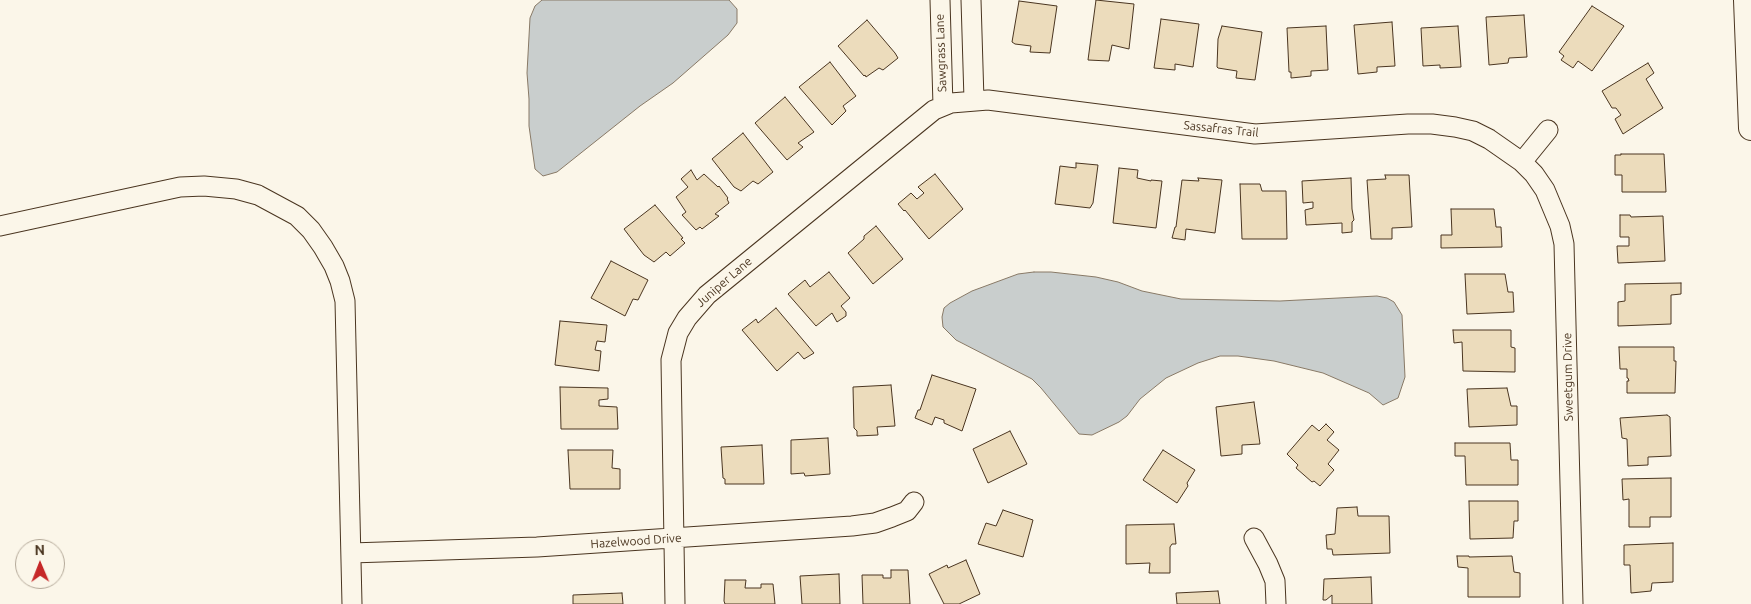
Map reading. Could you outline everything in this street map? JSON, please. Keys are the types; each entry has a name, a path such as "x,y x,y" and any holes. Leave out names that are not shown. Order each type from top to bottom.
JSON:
{"street":[{"name":"Sawgrass Lane","path":"940,0 943,106"},
{"path":"972,0 974,100"},
{"path":"1746,0 1751,128"},
{"name":"Sassafras Trail","path":"943,106 951,103 988,100 1255,134 1408,124 1455,126 1473,131 1489,139 1522,162"},
{"name":"Juniper Lane","path":"675,604 671,360 678,332 687,318 707,295 915,125 934,110 943,106"},
{"path":"1522,162 1548,130"},
{"name":"Sweetgum Drive","path":"1522,162 1534,174 1545,190 1560,226 1564,244 1573,604"},
{"path":"0,226 180,187 204,186 236,189 258,195 297,216 323,247 334,266 340,280 345,301 352,604"},
{"name":"Hazelwood Drive","path":"351,553 537,547 842,527 875,523 907,511 914,502"},
{"path":"1254,538 1275,581 1276,604"}],"shaded area":[{"path":"542,0 729,0 737,9 737,23 728,35 673,83 640,106 557,172 543,176 535,169 529,126 527,73 530,18 535,6"},
{"path":"1034,272 1096,277 1118,282 1142,291 1181,299 1280,301 1377,296 1387,298 1394,302 1402,315 1405,377 1398,398 1383,405 1369,393 1323,373 1274,361 1238,356 1220,356 1198,363 1166,378 1140,399 1127,416 1119,422 1092,435 1079,434 1032,379 956,340 943,327 942,317 944,308 950,303 972,291 1018,274"}],"building":[{"path":"1096,0 1134,4 1129,49 1112,45 1109,61 1088,60"},
{"path":"1019,1 1057,6 1050,53 1030,52 1031,46 1012,42"},
{"path":"1592,6 1624,26 1592,71 1578,61 1573,68 1561,60 1564,56 1559,52"},
{"path":"1524,15 1527,57 1509,58 1508,63 1489,65 1486,17"},
{"path":"1161,19 1199,24 1193,67 1175,64 1175,70 1154,68"},
{"path":"867,20 898,58 883,70 879,68 866,77 838,46"},
{"path":"1392,22 1395,66 1377,67 1377,72 1358,74 1354,25"},
{"path":"1222,26 1262,32 1255,80 1236,78 1237,71 1217,67 1218,39"},
{"path":"1326,26 1328,70 1311,71 1311,76 1291,78 1291,72 1289,72 1287,28"},
{"path":"1458,26 1461,67 1440,68 1440,65 1423,66 1421,28"},
{"path":"830,62 856,96 843,106 846,111 832,125 799,87"},
{"path":"1648,63 1654,73 1646,79 1663,108 1623,134 1615,119 1621,115 1616,108 1612,108 1602,91"},
{"path":"785,97 814,132 798,143 803,147 787,160 755,123"},
{"path":"743,133 773,172 758,184 753,181 741,191 734,187 712,159"},
{"path":"1664,154 1666,192 1622,192 1622,175 1615,175 1615,155"},
{"path":"1076,163 1098,165 1093,203 1090,208 1055,204 1060,166 1076,168"},
{"path":"1119,168 1138,170 1137,178 1162,181 1156,228 1113,223"},
{"path":"691,170 697,180 704,174 719,186 728,198 729,203 715,214 719,216 702,229 700,227 696,230 682,215 686,212 676,197 688,187 681,179"},
{"path":"935,174 963,209 929,239 898,204 911,193 917,199 924,193 918,187"},
{"path":"1385,175 1409,175 1412,227 1392,228 1392,239 1371,239 1367,180 1386,179"},
{"path":"1198,178 1222,180 1215,233 1186,229 1185,240 1172,238 1176,227 1182,180 1199,181"},
{"path":"1351,178 1354,220 1352,222 1352,232 1342,233 1342,223 1306,225 1305,210 1313,208 1313,202 1303,203 1302,181"},
{"path":"1240,184 1260,184 1262,191 1286,191 1287,239 1242,239"},
{"path":"655,205 683,238 681,239 685,243 670,256 666,252 654,262 644,255 624,229"},
{"path":"1451,209 1494,209 1496,227 1501,227 1502,247 1441,248 1441,235 1452,235"},
{"path":"1620,215 1630,215 1631,217 1663,216 1665,261 1618,263 1617,246 1629,246 1629,237 1620,237"},
{"path":"876,226 903,259 873,284 848,253"},
{"path":"611,261 648,280 638,300 633,299 625,316 591,298"},
{"path":"829,272 850,298 841,306 846,312 846,316 837,322 832,313 816,326 788,294 805,280 810,287"},
{"path":"1465,274 1505,274 1508,292 1513,292 1514,312 1467,314"},
{"path":"1681,283 1681,294 1671,295 1671,324 1618,326 1618,302 1625,301 1625,284"},
{"path":"776,308 814,353 804,359 798,352 777,371 742,330 756,319 758,323"},
{"path":"560,321 607,325 605,342 597,341 595,350 601,351 599,371 555,365"},
{"path":"1453,330 1511,330 1511,347 1515,348 1515,372 1463,371 1462,342 1454,343"},
{"path":"1619,347 1674,347 1674,361 1676,361 1675,393 1627,393 1627,381 1629,381 1627,369 1620,369"},
{"path":"932,375 976,389 962,431 935,417 932,425 915,418 918,410 920,410"},
{"path":"891,385 895,426 877,427 878,435 857,436 857,431 854,428 853,387"},
{"path":"560,387 608,388 608,399 599,400 599,406 617,407 618,429 561,429"},
{"path":"1507,388 1511,406 1517,406 1517,425 1469,427 1467,389"},
{"path":"1254,402 1260,444 1242,445 1242,454 1221,456 1216,407"},
{"path":"1667,415 1670,417 1671,456 1648,457 1648,465 1628,466 1627,439 1622,438 1620,418"},
{"path":"1326,424 1334,432 1327,440 1339,450 1328,464 1334,470 1320,486 1314,481 1312,482 1296,468 1298,465 1287,454 1312,425 1319,431"},
{"path":"1010,431 1027,464 988,483 973,449"},
{"path":"828,438 830,474 805,476 804,473 791,474 791,440"},
{"path":"1455,443 1510,443 1511,460 1518,460 1518,485 1466,485 1465,456 1455,456"},
{"path":"762,445 764,484 725,484 721,447"},
{"path":"568,450 613,450 612,468 620,469 620,489 570,489"},
{"path":"1163,450 1195,470 1187,483 1188,486 1177,503 1143,480"},
{"path":"1671,478 1671,517 1650,517 1650,527 1629,527 1629,499 1623,500 1622,479"},
{"path":"1469,501 1518,501 1518,521 1514,521 1513,538 1470,539"},
{"path":"1357,507 1358,516 1389,516 1390,553 1333,555 1332,549 1327,549 1326,535 1335,534 1337,508"},
{"path":"1003,510 1033,520 1023,557 978,544 986,523 996,526"},
{"path":"1174,524 1176,544 1172,544 1170,547 1170,573 1149,573 1150,563 1126,564 1126,525"},
{"path":"1673,543 1673,582 1652,583 1651,591 1631,593 1630,565 1624,565 1624,545"},
{"path":"1457,556 1512,556 1514,572 1520,573 1520,597 1468,597 1468,568 1458,567"},
{"path":"966,560 980,594 959,604 944,604 929,574 947,565 948,568"},
{"path":"891,570 908,570 910,604 863,604 862,575 883,575 883,578 891,578"},
{"path":"839,574 840,604 802,604 800,576"},
{"path":"1371,577 1372,604 1332,604 1332,595 1323,600 1324,579"},
{"path":"725,580 746,580 745,588 761,588 761,584 773,584 775,604 725,604"},
{"path":"1218,591 1220,604 1177,604 1176,593"},
{"path":"622,593 623,604 573,604 573,595"}]}
